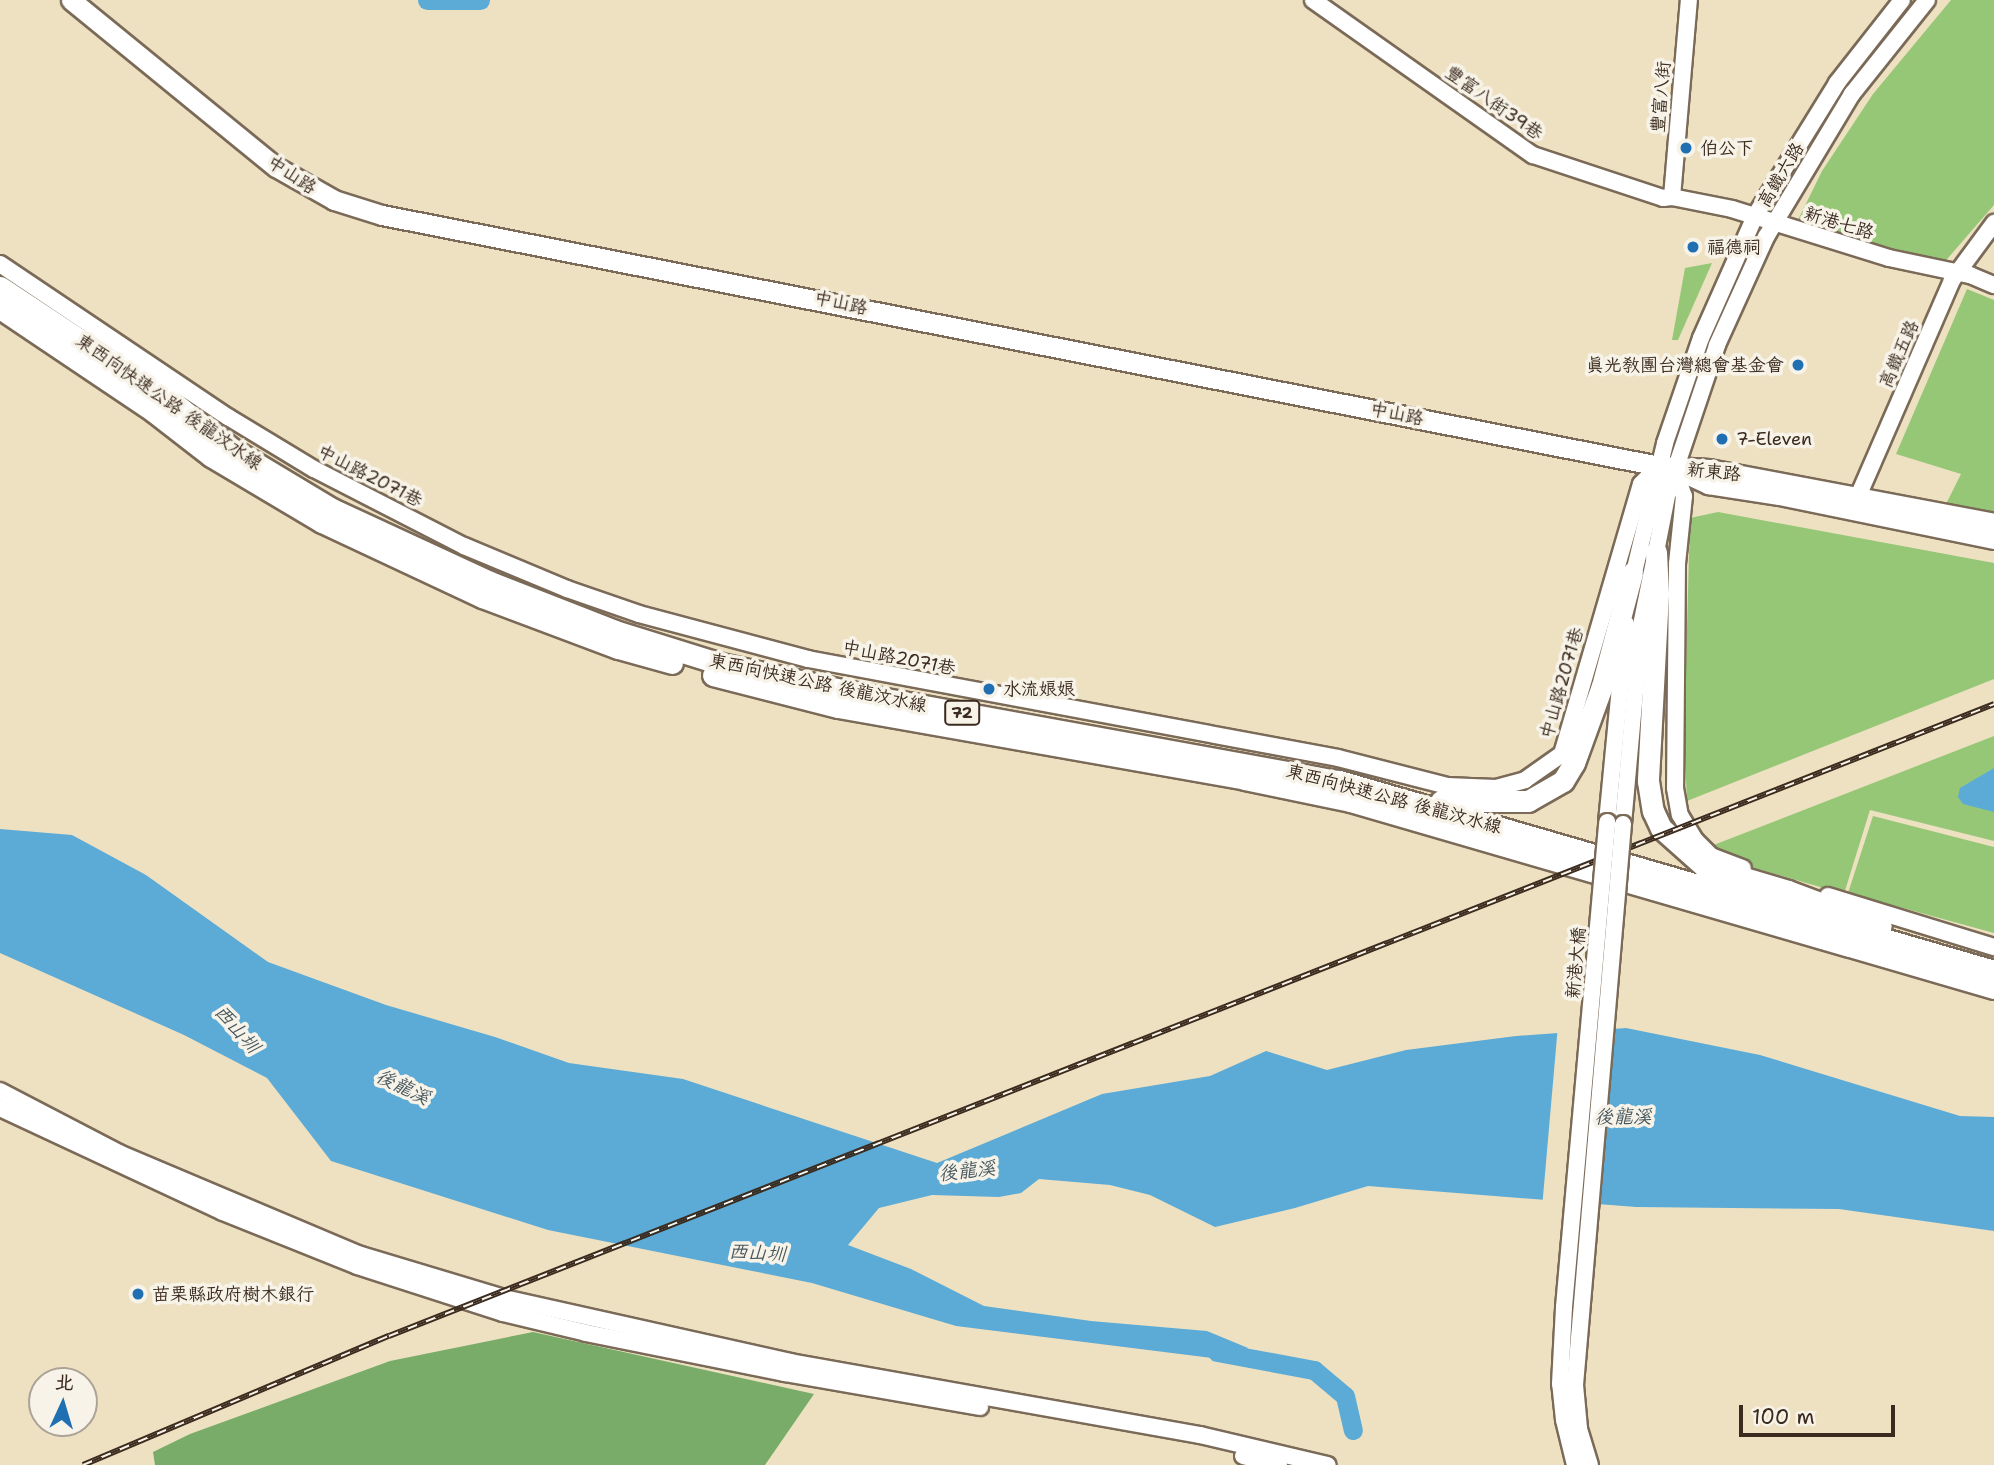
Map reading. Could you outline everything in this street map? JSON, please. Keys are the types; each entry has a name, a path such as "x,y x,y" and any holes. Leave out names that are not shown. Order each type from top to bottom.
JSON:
{"highway":[{"name":"東西向快速公路 後龍汶水線","path":"0,286 169,399 232,449 332,509 490,582 615,631 722,664 862,694 1227,758 1339,781 1994,970"},
{"name":"東西向快速公路 後龍汶水線","path":"0,309 153,411 211,456 322,522 482,597 618,648 753,687 838,707 1245,779 1362,804 1994,988"},
{"path":"1656,552 1658,594 1648,782 1653,811 1661,828 1704,866 1788,891 1994,970"},
{"path":"1411,800 1528,801 1563,781 1574,764 1602,686 1633,573"}],"main road":[{"name":"中山路","path":"71,0 275,167 325,196 358,208 1667,467"},
{"name":"新東路","path":"1667,467 1709,469 1856,502 1994,538"},
{"name":"新東路","path":"1856,502 1994,523"}],"street":[{"name":"豐富八街39巷","path":"1313,0 1533,155 1663,198 1672,197"},
{"name":"豐富八街","path":"1672,197 1689,0"},
{"name":"高鐵六路","path":"1667,467 1702,338 1755,216 1838,83 1902,0"},
{"name":"高鐵六路","path":"1667,467 1717,345 1775,222 1852,94 1927,0"},
{"name":"新港七路","path":"1672,197 1755,216 1889,258 1957,272 1994,285"},
{"name":"高鐵五路","path":"1856,502 1957,272 1994,223"},
{"name":"中山路2071巷","path":"0,264 228,417 314,469 464,546 567,589 652,617 808,659 1338,758 1447,786 1496,788 1525,780 1542,771 1562,754 1584,696 1602,610 1641,484 1667,467"},
{"name":"新港大橋","path":"1575,1465 1564,1420 1560,1384 1564,1307 1615,823 1667,467"},
{"name":"新港大橋","path":"1590,1465 1579,1428 1575,1385 1633,573 1667,467"},
{"path":"1667,467 1684,496 1677,565 1675,788 1680,815 1695,840 1711,856 1768,878 1994,947"},
{"path":"1654,720 1676,726"},
{"path":"0,1091 119,1153 362,1255 504,1298 789,1362 1200,1435 1328,1465"},
{"path":"0,1108 223,1212 358,1266 503,1313 586,1333 785,1373 1199,1446 1279,1465"}],"green space":[{"path":"1951,0 1994,0 1994,205 1942,265 1824,233 1797,222 1822,171 1873,94"},
{"path":"1712,263 1678,340 1672,340 1685,268"},
{"path":"1967,289 1994,300 1994,514 1946,504 1961,474 1896,454"},
{"path":"1718,512 1994,563 1994,679 1687,801 1684,739 1690,518"},
{"path":"1994,736 1994,841 1870,810 1844,894 1751,867 1711,846"},
{"path":"1873,816 1994,847 1994,933 1848,893"},
{"path":"533,1332 814,1394 765,1465 155,1465 153,1452 190,1434 390,1361"}],"water":[{"path":"1994,768 1994,812 1963,804 1958,797 1960,788"},
{"name":"後龍溪","path":"0,829 72,835 146,875 268,962 386,1005 495,1037 569,1063 683,1079 937,1163 1102,1094 1210,1076 1266,1051 1327,1070 1406,1050 1516,1036 1626,1028 1760,1055 1960,1116 1994,1117 1994,1231 1839,1209 1636,1207 1368,1186 1295,1208 1215,1227 1150,1195 1110,1185 1039,1179 1021,1193 999,1197 932,1195 879,1208 848,1245 911,1269 984,1306 1091,1321 1207,1331 1248,1348 1236,1361 956,1326 812,1283 548,1230 331,1161 267,1078 184,1035 0,953"}],"pier":[{"path":"1558,1024 1597,1027 1581,1206 1542,1203"}],"waterway":[{"path":"427,0 480,0"},
{"name":"西山圳","path":"1217,1352 1314,1370 1345,1396 1353,1430"}],"railway":[{"path":"83,1465 389,1336 1994,704"}],"place":[{"name":"伯公下","path":"1686,148"},
{"name":"福德祠","path":"1693,247"},
{"name":"真光教團台灣總會基金會","path":"1798,365"},
{"name":"7-Eleven","path":"1722,439"},
{"name":"水流娘娘","path":"989,689"},
{"name":"苗栗縣政府樹木銀行","path":"138,1294"}]}
